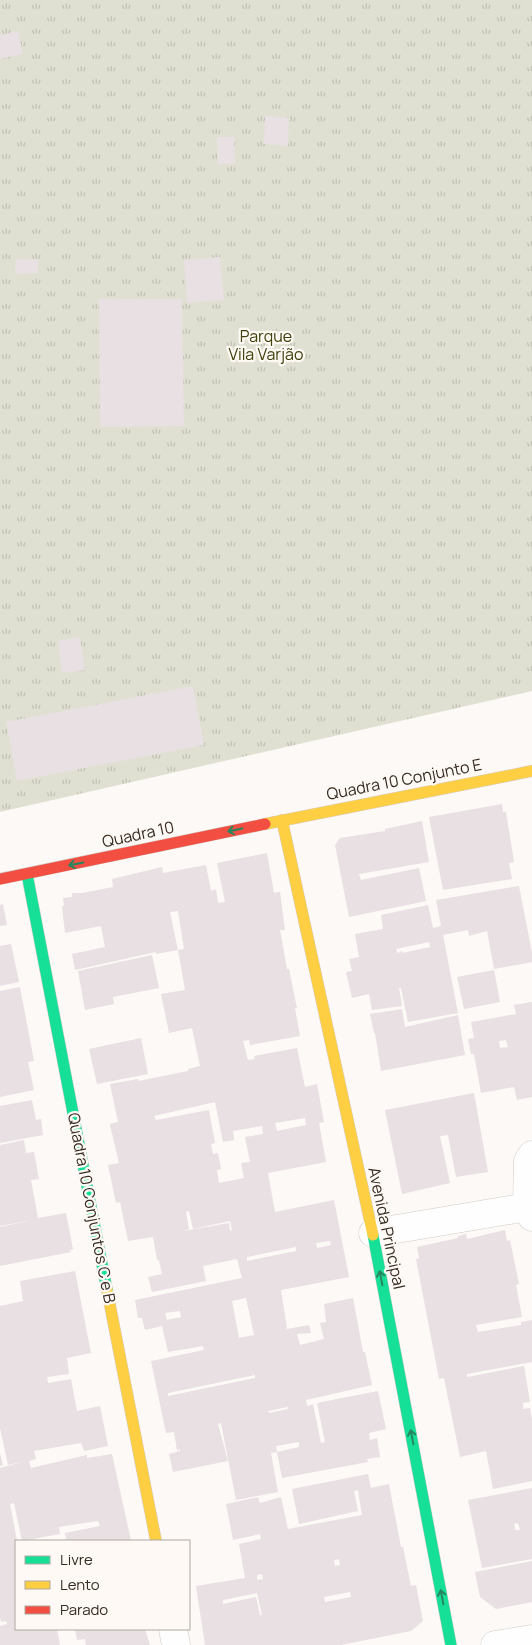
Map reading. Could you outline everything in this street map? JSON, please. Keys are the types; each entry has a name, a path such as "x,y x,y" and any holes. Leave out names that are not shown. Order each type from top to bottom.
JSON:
{"street":[{"name":"Quadra 10 Conjunto E","path":"282,820 532,772"},
{"name":"Quadra 10","path":"0,879 282,820"},
{"name":"Avenida Principal","path":"282,820 373,1233 451,1645"},
{"name":"Quadra 10 Conjuntos C e B","path":"27,874 156,1540"},
{"path":"373,1233 530,1212 528,1161 532,1155"},
{"path":"173,1630 176,1645"},
{"path":"495,1645 532,1639"}],"green space":[{"name":"Parque Vila Varjão","path":"0,0 532,0 532,691 0,812"}],"building":[{"path":"18,31 23,54 0,59 0,35"},
{"path":"265,116 289,118 288,146 264,144"},
{"path":"217,137 234,137 235,164 218,164"},
{"path":"220,257 224,300 187,303 184,260"},
{"path":"16,259 38,260 38,273 15,274"},
{"path":"99,299 182,299 184,426 100,427"},
{"path":"80,637 85,670 62,673 58,641"},
{"path":"193,686 204,745 17,781 6,722"},
{"path":"502,804 503,812 506,812 514,862 509,863 512,879 443,890 429,817"},
{"path":"422,821 429,862 359,874 361,880 419,868 426,901 349,917 335,845 340,838 385,831 385,829"},
{"path":"267,853 274,893 280,892 285,930 280,930 297,1008 295,1008 300,1036 250,1045 249,1040 243,1041 248,1060 255,1059 254,1056 297,1048 305,1087 317,1084 324,1122 319,1123 326,1162 268,1173 275,1212 334,1200 349,1277 281,1290 287,1329 309,1325 311,1333 297,1334 300,1345 324,1339 320,1323 326,1322 324,1304 353,1298 363,1352 365,1352 372,1385 306,1400 307,1406 313,1404 321,1443 325,1442 317,1403 378,1391 386,1429 369,1433 370,1440 377,1438 380,1457 367,1459 368,1462 282,1478 277,1452 271,1453 278,1492 236,1500 221,1423 218,1424 228,1461 173,1472 169,1454 180,1451 180,1449 177,1451 174,1432 166,1433 151,1361 204,1350 203,1346 168,1352 162,1326 145,1330 142,1318 138,1318 135,1300 242,1278 237,1259 203,1266 206,1281 152,1292 148,1277 162,1274 159,1260 157,1260 153,1237 128,1241 120,1202 116,1203 108,1165 119,1163 110,1125 118,1122 110,1084 138,1079 138,1081 188,1071 188,1069 200,1066 192,1028 169,1033 161,994 185,990 178,950 156,954 156,952 75,970 72,954 105,947 101,926 65,933 63,898 72,897 72,893 113,887 112,879 162,867 163,873 206,865 211,891 216,889 218,903 225,902 217,863","holes":["178,911 184,949 178,950 170,912","215,1102 223,1142 234,1140 233,1131 262,1126 263,1134 245,1137 250,1162 241,1163 244,1178 219,1183 217,1170 221,1169 218,1153 213,1154 211,1144 215,1143 209,1110 156,1120 154,1116","305,1118 306,1125 277,1131 275,1123","189,1211 193,1229 230,1221 232,1230 230,1231 229,1223 183,1231 189,1229 186,1212","330,1241 331,1245 317,1248 316,1243","296,1247 296,1251 247,1261 247,1257","246,1298 254,1335 239,1338 232,1301","180,1311 181,1317 167,1320 165,1313","255,1375 255,1378 168,1396 168,1393","288,1407 288,1409 269,1413 268,1411","299,1442 299,1447 277,1452 276,1446"]},
{"path":"519,886 532,953 532,962 494,969 487,931 469,936 468,930 443,935 458,1013 408,1022 401,988 399,988 402,1006 372,1010 369,994 352,998 346,972 352,971 349,959 359,957 355,934 383,929 381,915 428,905 433,928 441,926 436,900","holes":["429,942 430,947 402,953 402,951 398,953 396,949"]},
{"path":"3,904 7,925 0,926 0,905"},
{"path":"11,944 19,982 0,986 0,946"},
{"path":"152,955 159,988 113,997 114,1004 85,1010 78,971"},
{"path":"494,970 500,1002 464,1009 457,977"},
{"path":"20,987 34,1061 28,1062 34,1090 0,1097 0,991"},
{"path":"532,1002 532,1097 517,1100 514,1087 481,1093 474,1054 471,1054 468,1039 474,1038 471,1022 516,1014 514,1005","holes":["506,1040 508,1047 500,1048 499,1041"]},
{"path":"402,1009 405,1027 458,1015 465,1055 381,1071 370,1014"},
{"path":"141,1038 148,1074 97,1084 89,1049"},
{"path":"474,1093 488,1172 456,1177 448,1135 440,1136 450,1183 402,1194 385,1110"},
{"path":"32,1100 36,1120 41,1119 43,1135 0,1143 0,1106"},
{"path":"24,1140 26,1153 34,1152 39,1179 31,1180 38,1218 66,1213 73,1249 70,1250 71,1252 0,1266 0,1227 33,1220 0,1226 0,1145"},
{"path":"505,1230 507,1241 510,1240 519,1284 516,1285 522,1317 476,1325 478,1332 521,1325 521,1322 532,1320 532,1362 467,1374 467,1377 524,1366 530,1402 523,1403 523,1409 530,1408 532,1419 532,1481 493,1489 486,1451 460,1457 444,1378 439,1379 416,1259 419,1258 417,1247 458,1238 458,1236 466,1234 467,1239"},
{"path":"75,1271 91,1353 67,1358 69,1374 47,1377 48,1383 71,1379 77,1411 100,1406 108,1446 84,1451 81,1443 34,1451 36,1459 29,1461 31,1468 87,1455 87,1458 112,1454 131,1540 64,1540 66,1539 65,1533 100,1526 98,1521 59,1527 60,1534 22,1540 14,1503 10,1504 17,1540 15,1540 15,1630 57,1630 60,1645 0,1645 0,1626 7,1624 6,1621 1,1622 0,1617 0,1468 26,1461 8,1465 0,1428 0,1306 23,1301 20,1281"},
{"path":"0,1453 3,1465 0,1466"},
{"path":"368,1474 371,1488 389,1484 401,1547 403,1547 411,1586 416,1585 423,1621 411,1631 341,1645 205,1645 196,1586 245,1578 239,1544 261,1539 260,1534 233,1540 226,1504 258,1497 260,1503 281,1497 288,1529 362,1515 358,1490 354,1491 358,1511 299,1524 292,1489","holes":["339,1559 340,1565 335,1566 334,1560","262,1574 263,1579 257,1580 257,1575","350,1592 351,1597 325,1602 324,1597","257,1593 262,1615 260,1615 256,1597 223,1604 223,1600"]},
{"path":"532,1488 532,1559 482,1568 468,1500","holes":["518,1523 520,1530 515,1530 514,1524"]},
{"path":"532,1561 532,1602 496,1609 480,1597 475,1572"},
{"path":"75,1630 145,1630 150,1645 86,1645 85,1639 77,1640"}],"traffic: fast":[{"path":"27,874 107,1290"},
{"path":"373,1235 451,1645"}],"traffic: slow":[{"path":"265,824 532,771"},
{"path":"282,820 373,1235"},
{"path":"107,1290 156,1540"}],"traffic: jam":[{"path":"0,879 265,824"}]}
